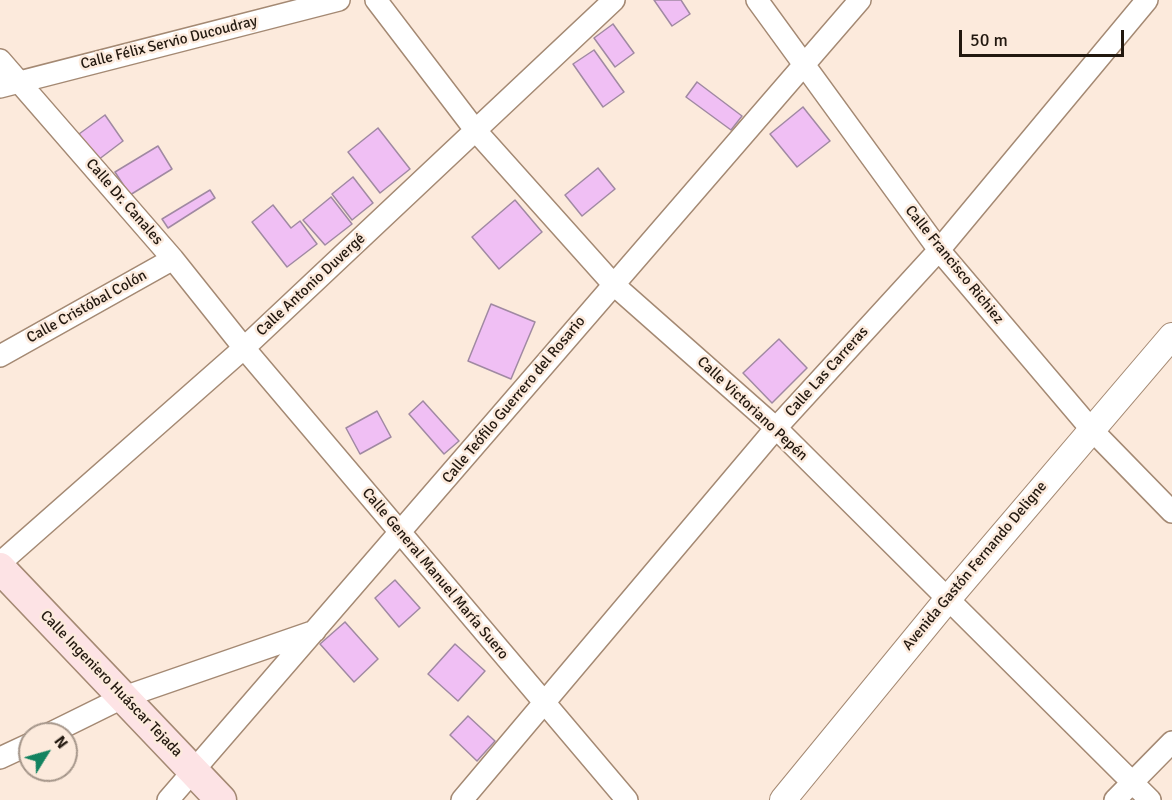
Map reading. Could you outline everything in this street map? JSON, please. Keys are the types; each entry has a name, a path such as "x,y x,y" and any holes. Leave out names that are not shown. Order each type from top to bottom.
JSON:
{"main road":[{"name":"Calle Ingeniero Huáscar Tejada","path":"0,568 221,800"}],"street":[{"name":"Calle Félix Servio Ducoudray","path":"9,85 339,0"},
{"name":"Calle Victoriano Pepén","path":"376,0 476,130 613,284 776,428 946,600 1150,800"},
{"name":"Calle Antonio Duvergé","path":"0,563 244,348 614,0"},
{"name":"Calle Francisco Richiez","path":"758,0 939,250 1091,429 1172,512"},
{"name":"Calle Teófilo Guerrero del Rosario","path":"168,800 860,0"},
{"name":"Calle Las Carreras","path":"462,800 776,428 939,250 1147,0"},
{"name":"Calle Dr. Canales","path":"0,60 9,85 173,259 244,348"},
{"name":"Calle Cristóbal Colón","path":"0,356 173,259"},
{"name":"Avenida Gastón Fernando Deligne","path":"783,800 946,600 1172,336"},
{"name":"Calle General Manuel María Suero","path":"244,348 627,800"},
{"path":"73,722 124,697 316,631"},
{"path":"1115,800 1172,742"},
{"path":"0,758 18,750"}],"building":[{"path":"654,0 681,0 690,14 672,26"},
{"path":"613,24 634,53 615,67 594,38"},
{"path":"594,50 624,92 603,107 573,64"},
{"path":"697,82 742,116 731,130 686,97"},
{"path":"803,107 830,141 797,167 770,134"},
{"path":"105,115 123,141 98,160 79,134"},
{"path":"378,128 410,169 380,193 348,152"},
{"path":"158,146 172,169 130,195 115,172"},
{"path":"598,168 615,189 582,216 565,195"},
{"path":"353,177 373,203 352,220 332,194"},
{"path":"210,190 215,198 168,228 162,219"},
{"path":"331,197 352,224 325,245 303,220"},
{"path":"515,200 542,232 499,269 472,237"},
{"path":"273,205 291,228 300,221 317,244 287,267 252,222"},
{"path":"491,304 535,322 511,379 468,361"},
{"path":"779,339 807,368 772,403 743,373"},
{"path":"423,401 459,441 444,454 409,414"},
{"path":"377,411 391,437 360,454 346,428"},
{"path":"395,580 420,608 399,627 375,598"},
{"path":"345,622 378,659 354,682 320,644"},
{"path":"455,644 485,671 458,701 428,674"},
{"path":"468,716 495,741 477,761 450,735"}]}
